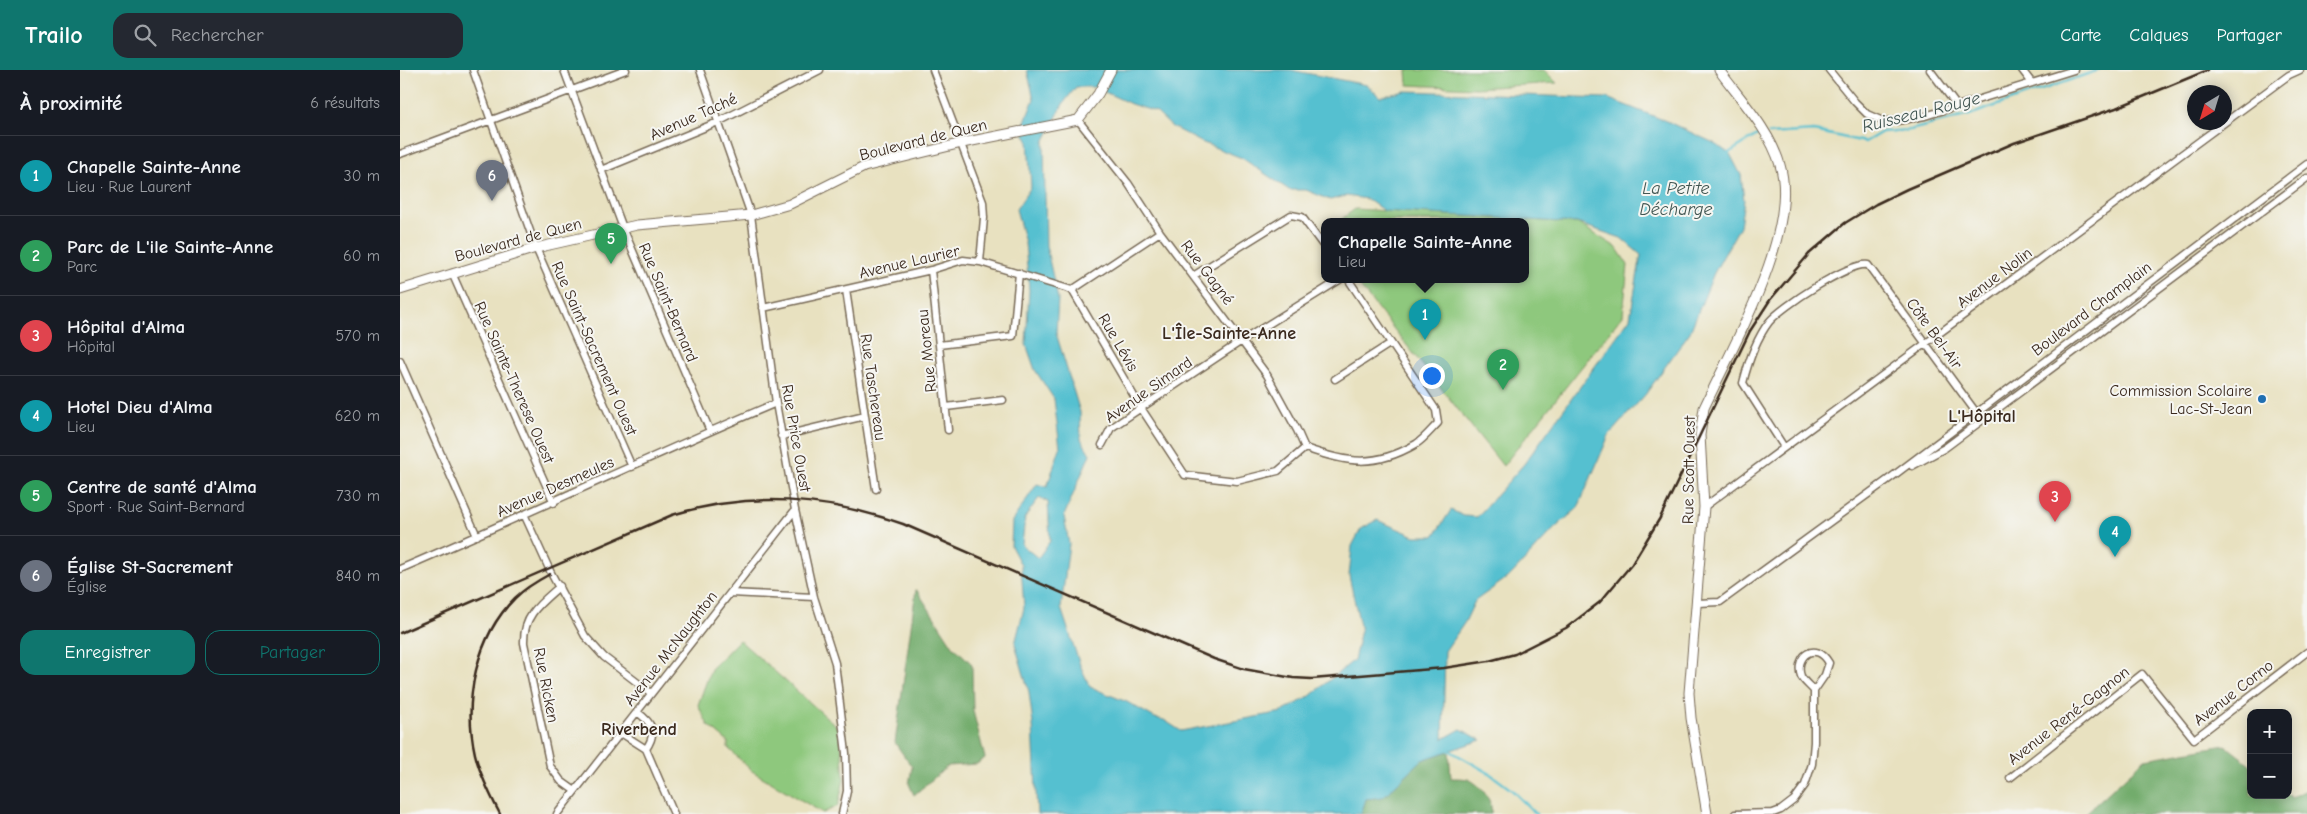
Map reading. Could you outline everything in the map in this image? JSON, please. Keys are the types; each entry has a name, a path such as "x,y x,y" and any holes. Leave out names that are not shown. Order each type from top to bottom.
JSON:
{"street":[{"name":"Rue Saint-Sacrement Ouest","path":"473,70 536,248 632,467"},
{"name":"Rue Saint-Bernard","path":"564,70 623,228 710,431"},
{"path":"401,152 626,70"},
{"name":"Rue Price Ouest","path":"700,70 751,216 781,436 814,598 835,664 843,712 847,791 842,814"},
{"name":"Avenue Taché","path":"601,170 718,122 820,70"},
{"path":"933,70 983,202 980,262"},
{"path":"1078,120 1098,94 1111,70"},
{"name":"Rue Scott Ouest","path":"1707,814 1691,718 1689,693 1704,507 1700,435 1704,408 1764,278 1779,235 1783,202 1781,167 1771,142 1719,70"},
{"path":"1829,70 1867,114 1883,121 1897,121 1925,116 2074,70"},
{"path":"1930,70 1958,106"},
{"path":"2022,70 2032,83"},
{"name":"Avenue Nolin","path":"1704,507 2289,75 2300,70"},
{"name":"Boulevard de Quen","path":"400,290 536,248 637,225 751,216 790,204 864,167 962,143 1078,120"},
{"name":"Rue Gagné","path":"1078,120 1128,183 1160,232 1243,340 1268,376 1305,448"},
{"name":"Boulevard Champlain","path":"1697,603 1720,602 1893,476 2307,164"},
{"name":"Boulevard Champlain","path":"1893,476 1945,448 2307,178"},
{"path":"1193,276 1291,215 1302,217 1321,243"},
{"path":"1072,290 1160,232"},
{"name":"Avenue Laurier","path":"763,308 931,270 964,260 980,262 1072,290"},
{"name":"Côte Bel-Air","path":"1784,447 1743,383 1747,365 1768,323 1781,310 1846,269 1864,265 1868,265 1982,421"},
{"name":"Rue Moreau","path":"931,270 948,430"},
{"name":"Rue Sainte-Therese Ouest","path":"452,273 554,502"},
{"path":"939,345 1014,336 1019,273"},
{"name":"Avenue Simard","path":"1102,445 1111,428 1243,340 1335,283"},
{"path":"1305,448 1345,460 1368,461 1387,457 1417,444 1438,423 1436,410 1351,283"},
{"name":"Rue Taschereau","path":"846,290 876,489"},
{"name":"Rue Lévis","path":"1072,290 1141,408 1185,475 1237,481 1278,471 1305,448"},
{"path":"1335,378 1391,343"},
{"path":"400,361 477,536"},
{"path":"946,407 1003,400"},
{"name":"Avenue Desmeules","path":"400,569 776,403"},
{"path":"781,436 865,416"},
{"name":"Avenue McNaughton","path":"557,814 795,510"},
{"path":"524,514 551,573 560,586 585,636 604,657 651,693"},
{"name":"Rue Ricken","path":"560,586 532,611 524,631 524,642 550,766 561,781 575,791"},
{"name":"Avenue McNaughton","path":"731,593 814,598"},
{"path":"1735,814 1773,813 1781,810 1794,800 1805,785 1812,764 1814,690 1826,675 1829,663 1818,651 1812,651 1805,655 1801,662 1800,670 1801,678 1814,690"},
{"name":"Avenue Corno","path":"2142,674 2194,740 2307,652"},
{"name":"Avenue René-Gagnon","path":"2010,778 2142,674"},
{"path":"637,712 649,722 654,732 652,741 646,749"},
{"path":"621,733 646,749 674,814"}],"green space":[{"path":"1407,70 1544,70 1557,83 1475,88 1408,85"},
{"path":"1355,209 1498,218 1343,218"},
{"path":"1529,220 1577,223 1616,247 1628,265 1623,315 1503,466 1357,283 1529,283"},
{"path":"916,589 953,646 972,664 973,711 985,758 977,764 948,766 914,795 909,784 912,767 895,743"},
{"path":"739,640 840,729 844,779 838,806 823,813 752,771 728,748 728,742 708,725 698,705 711,669"},
{"path":"2225,745 2247,762 2247,799 2292,799 2292,797 2307,790 2307,814 2085,814 2145,759"},
{"path":"1449,751 1451,778 1473,781 1488,799 1491,814 1361,814 1366,799 1383,797 1422,760"}],"water":[{"name":"La Petite Décharge","path":"1027,70 1290,70 1367,85 1380,97 1405,91 1607,98 1666,121 1714,143 1730,154 1741,175 1744,200 1740,226 1714,273 1690,332 1645,395 1609,435 1578,508 1555,528 1511,575 1475,601 1465,622 1445,651 1443,739 1461,729 1481,740 1422,760 1383,797 1366,799 1361,814 1037,814 1033,724 1029,692 1015,644 1024,608 1021,565 1011,546 1012,521 1037,484 1047,487 1060,448 1054,399 1035,370 1026,344 1029,290 1025,243 1016,209 1031,187 1028,140 1022,129 1034,99","holes":["1076,87 1094,87 1131,104 1156,112 1172,127 1201,142 1242,158 1289,190 1306,190 1330,200 1346,196 1367,199 1384,211 1497,218 1529,218 1529,220 1577,223 1621,238 1641,255 1630,318 1524,464 1477,517 1464,516 1451,510 1434,536 1415,536 1377,520 1361,529 1352,546 1349,576 1361,630 1354,660 1310,696 1282,712 1181,731 1164,720 1155,718 1127,702 1090,687 1080,665 1061,608 1069,544 1064,516 1090,454 1081,439 1080,412 1056,333 1058,299 1046,246 1044,142 1063,104","1039,498 1048,502 1050,541 1038,558 1022,545 1025,517"]}],"waterway":[{"name":"Ruisseau Rouge","path":"1769,134 1814,131 1865,142 1882,132 1910,130 1969,115 2099,70"},
{"name":"Ruisseau Rouge","path":"1727,154 1759,134 1763,134"},
{"path":"1447,749 1489,773 1513,791 1536,814"}],"railway":[{"path":"400,633 672,515 730,502 788,500 845,508 903,524 1214,659 1244,669 1293,678 1312,679 1444,668 1489,661 1515,654 1566,628 1600,602 1632,564 1660,518 1750,331 1770,300 1809,254 1845,223 1876,204 1907,189 2014,143 2116,108 2208,70"},
{"path":"500,814 482,777 475,754 471,713 476,671 491,631 502,614 523,591 550,574"}],"place":[{"name":"Église St-Sacrement","path":"492,201"},
{"name":"Centre de santé d'Alma","path":"611,264"},
{"name":"Chapelle Sainte-Anne","path":"1425,340"},
{"name":"Parc de L'ile Sainte-Anne","path":"1503,390"},
{"name":"Commission Scolaire Lac-St-Jean","path":"2262,399"},
{"name":"Hôpital d'Alma","path":"2055,522"},
{"name":"Hotel Dieu d'Alma","path":"2115,557"}],"district":[{"name":"L'Île-Sainte-Anne","path":"1229,333"},
{"name":"L'Hôpital","path":"1982,416"},
{"name":"Riverbend","path":"639,729"}]}
